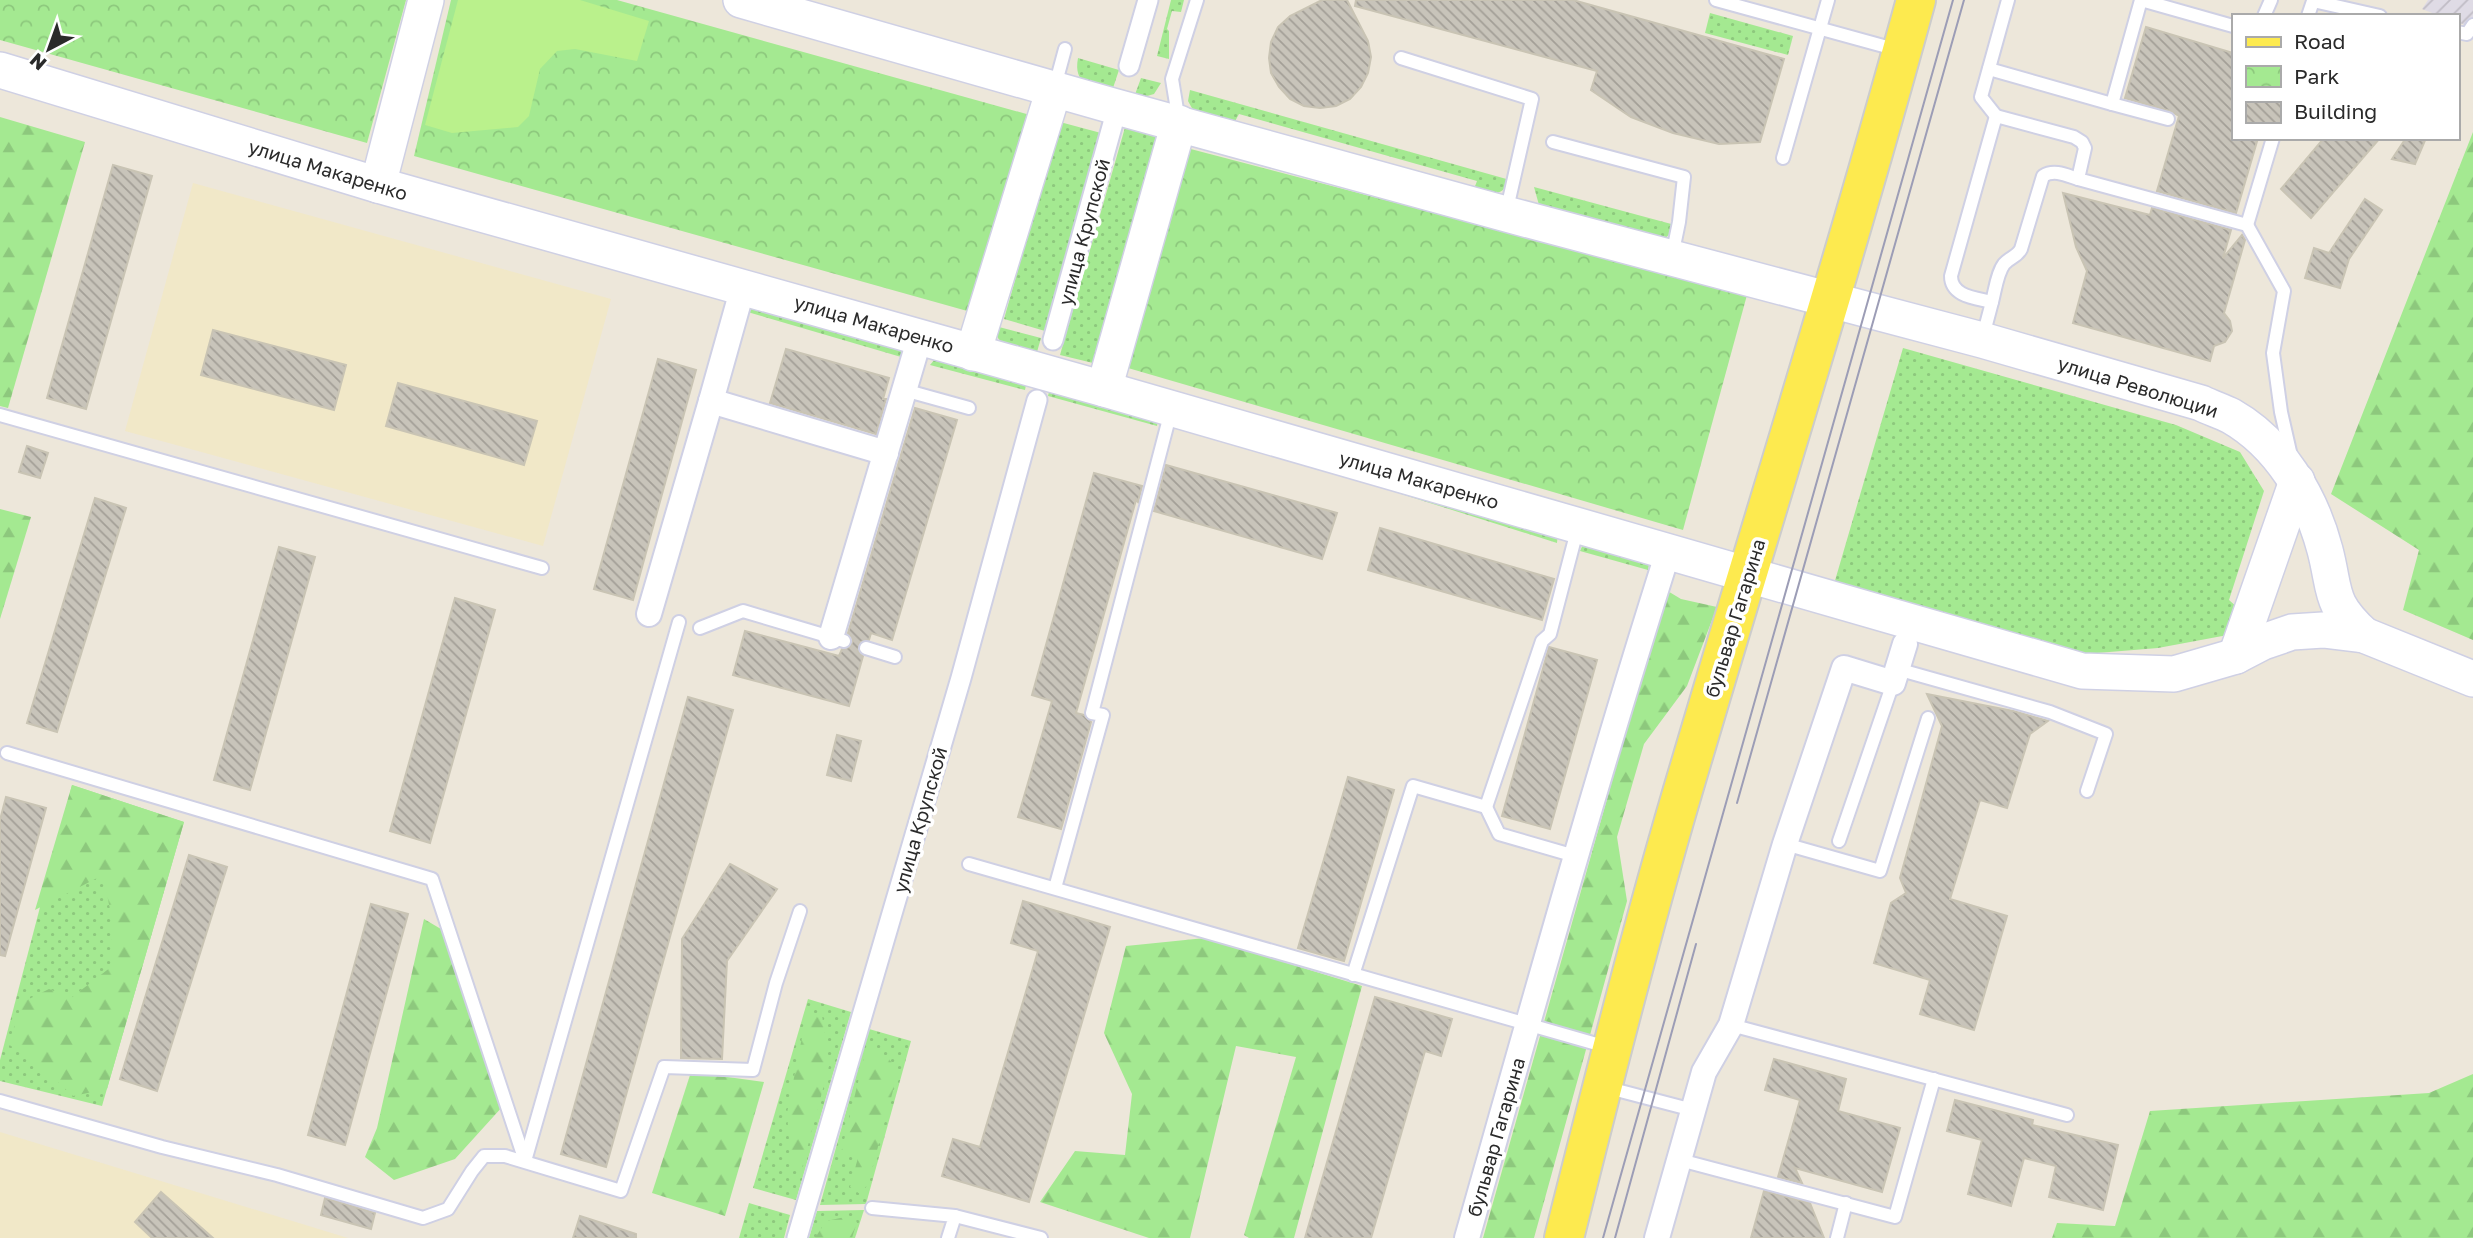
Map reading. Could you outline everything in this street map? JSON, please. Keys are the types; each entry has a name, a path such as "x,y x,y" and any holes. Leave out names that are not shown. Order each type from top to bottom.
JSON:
{"main road":[{"path":"378,185 426,0"},
{"path":"741,0 1506,214 1672,256 1829,300"},
{"name":"бульвар Гагарина","path":"1564,1238 1612,1049 1690,767 1916,0"},
{"name":"улица Макаренко","path":"0,70 378,185 1104,388 1578,527 1749,574"},
{"path":"973,353 1054,89"},
{"path":"1104,388 1179,123"},
{"name":"улица Революции","path":"1829,300 1982,340 2201,403 2232,417 2266,443 2297,481 2314,512 2326,552 2333,594 2346,618 2364,635"},
{"path":"2236,656 2297,481"},
{"name":"улица Революции","path":"1749,574 2082,671 2174,674 2236,656 2263,642 2292,632 2323,630 2364,635 2473,680"}],"street":[{"path":"1129,66 1148,0"},
{"name":"улица Крупской","path":"1054,340 1113,123"},
{"path":"649,614 743,287"},
{"path":"838,639 886,453 920,337"},
{"name":"улица Крупской","path":"797,1238 961,678 1037,400"},
{"path":"711,401 886,453"},
{"name":"бульвар Гагарина","path":"1467,1238 1575,856 1668,552"},
{"path":"1657,1238 1704,1072 1731,1025 1785,844 1844,668 1895,676 1905,644"}],"lane":[{"path":"1179,123 1172,79 1197,0"},
{"path":"1716,0 1902,51"},
{"path":"1783,158 1828,0"},
{"path":"2008,0 1981,97 1996,116 2074,137 2082,142 2085,148 2078,179"},
{"path":"2112,104 2141,0 2232,26"},
{"path":"2309,14 2313,1 2371,14"},
{"path":"2459,32 2467,34 2473,25"},
{"path":"1054,89 1065,48"},
{"path":"1401,58 1532,99 1506,214"},
{"path":"1989,69 2168,119"},
{"path":"1992,302 1961,293 1951,284 1951,276 1996,116"},
{"path":"2247,225 2272,140"},
{"path":"1553,142 1684,177 1672,256"},
{"path":"1982,340 2001,269 2005,262 2017,255 2021,249 2043,176 2049,172 2247,225 2284,291 2273,353 2281,412 2297,481"},
{"path":"904,390 969,408"},
{"path":"1055,888 1103,715 1092,713 1172,409"},
{"path":"0,415 542,568"},
{"path":"1575,856 1500,834 1486,807 1542,641 1550,634 1578,527"},
{"path":"700,628 743,611 838,639"},
{"path":"525,1161 679,622"},
{"path":"866,648 895,657"},
{"path":"1839,841 1895,676 2050,712 2106,734 2087,791"},
{"path":"1785,844 1880,871 1928,718"},
{"path":"7,753 432,879 525,1161"},
{"path":"1353,975 1413,786 1486,807"},
{"path":"969,864 1612,1049"},
{"path":"0,1101 162,1147 277,1175 423,1218 448,1209 484,1156 505,1156 525,1161 621,1191 664,1067 752,1070 776,983 800,911"},
{"path":"1731,1025 2067,1115"},
{"path":"1681,1160 1895,1217 1934,1079"},
{"path":"1602,1087 1693,1110"},
{"path":"1837,1238 1846,1203"},
{"path":"873,1208 955,1216 1041,1238"},
{"path":"948,1238 955,1216"}],"shaded area":[{"path":"2428,0 2473,0 2473,28 2459,23 2459,14 2435,14 2422,9"},
{"path":"193,183 611,299 543,546 125,431"},
{"path":"0,1132 348,1238 0,1238"}],"green space":[{"path":"0,0 406,0 367,143 0,40"},
{"path":"451,0 617,0 1030,115 978,314 414,156"},
{"path":"458,0 580,0 649,21 637,61 575,49 557,51 540,69 529,116 518,127 452,133 425,125"},
{"path":"1171,0 1184,0 1181,12 1172,11 1167,29 1169,59 1157,56"},
{"path":"1710,13 1793,36 1788,55 1705,33"},
{"path":"1078,58 1119,70 1112,91 1081,79 1077,67"},
{"path":"1141,78 1161,83 1154,94 1133,100"},
{"path":"1190,90 1510,180 1499,192 1485,192 1474,189 1477,181 1239,114 1234,123 1193,110 1188,101"},
{"path":"0,117 85,142 8,408 0,406"},
{"path":"1060,122 1101,133 1045,331 1004,319"},
{"path":"1126,124 1163,135 1097,364 1060,355"},
{"path":"2473,132 2473,640 2403,610 2419,550 2331,494"},
{"path":"1183,147 1747,295 1683,530 1128,368"},
{"path":"1534,187 1675,225 1663,240 1539,205"},
{"path":"745,302 898,342 908,359 744,311"},
{"path":"999,327 1041,338 1037,352 1001,342 996,335"},
{"path":"1903,348 2176,425 2240,452 2264,491 2229,600 2238,608 2233,634 2158,648 2085,654 1834,584"},
{"path":"935,359 1027,379 1025,390 930,365"},
{"path":"1051,384 1158,420 1157,426 1048,396"},
{"path":"1396,488 1558,531 1557,543 1395,492"},
{"path":"0,509 31,517 0,619"},
{"path":"1585,540 1650,559 1648,570 1580,551"},
{"path":"1666,590 1681,599 1717,607 1687,686 1644,744 1617,837 1627,901 1534,1238 1483,1238"},
{"path":"72,785 184,822 102,1106 0,1081 0,1060"},
{"path":"72,785 184,822 107,1089 73,1096 38,1064 8,1044 23,1002 49,989 71,998 111,967 112,919 103,875 35,910"},
{"path":"424,919 446,932 503,1106 455,1159 394,1180 365,1157 377,1128"},
{"path":"1205,938 1362,986 1294,1238 1249,1238 1244,1235 1296,1057 1236,1046 1190,1238 1149,1238 1040,1202 1075,1151 1125,1155 1132,1094 1104,1033 1126,946"},
{"path":"808,999 851,1012 796,1200 753,1188"},
{"path":"822,1015 829,1066 802,1168 791,1166 787,1113 806,1017"},
{"path":"869,1029 911,1041 866,1204 820,1205"},
{"path":"866,1049 889,1059 898,1072 868,1184 860,1194 850,1187 859,1154 840,1157"},
{"path":"691,1072 764,1082 725,1216 652,1193"},
{"path":"2473,1074 2473,1238 2052,1238 2057,1223 2115,1226 2150,1111 2429,1093"},
{"path":"749,1203 790,1215 784,1238 739,1238"},
{"path":"864,1210 855,1238 809,1238 817,1211"},
{"path":"850,1216 857,1222 852,1238 815,1238 826,1221"}],"building":[{"path":"1322,0 1347,0 1368,41 1371,57 1368,73 1361,87 1350,99 1336,106 1320,108 1304,106 1290,99 1271,73 1269,58 1271,42 1278,27 1290,16"},
{"path":"1356,0 1573,0 1784,59 1760,142 1719,144 1673,133 1631,117 1591,90 1597,71 1355,6"},
{"path":"2146,27 2232,53 2232,140 2257,140 2236,213 2157,191 2179,116 2125,98"},
{"path":"2322,140 2378,140 2311,218 2281,189"},
{"path":"2405,140 2425,140 2415,164 2392,159"},
{"path":"113,165 152,176 86,409 47,398"},
{"path":"2063,193 2150,215 2152,208 2231,230 2223,258 2242,235 2245,240 2224,313 2230,321 2232,331 2225,342 2214,346 2210,361 2073,323 2087,271 2076,247"},
{"path":"2365,199 2382,210 2349,259 2340,288 2305,278 2314,248 2329,253"},
{"path":"213,330 346,365 334,410 201,375"},
{"path":"786,349 889,378 876,434 770,403"},
{"path":"658,359 696,370 633,600 594,589"},
{"path":"398,383 537,421 524,465 386,426"},
{"path":"915,408 957,420 892,640 871,633 869,640 860,642 858,651 863,656 849,706 733,675 745,631 839,656 842,649 850,647 853,640 848,633"},
{"path":"27,446 48,453 40,478 19,472"},
{"path":"1166,465 1337,513 1322,559 1154,511"},
{"path":"1094,473 1142,486 1076,713 1084,715 1091,722 1061,829 1018,817 1052,701 1032,695"},
{"path":"95,498 126,508 57,732 27,723"},
{"path":"1380,528 1554,579 1542,620 1368,570"},
{"path":"279,547 315,557 250,790 214,780"},
{"path":"455,598 495,610 430,843 390,831"},
{"path":"1549,647 1597,660 1550,829 1502,816"},
{"path":"1927,694 2013,711 2048,721 2030,734 2007,808 1980,800 1950,899 2007,916 1974,1030 1920,1014 1930,980 1874,963 1891,903 1906,893 1900,878 1942,726"},
{"path":"688,697 733,710 606,1167 561,1154"},
{"path":"837,735 861,741 851,781 827,775"},
{"path":"1348,777 1394,790 1344,961 1298,948"},
{"path":"6,797 46,808 5,956 0,955 0,820"},
{"path":"189,855 227,867 157,1091 120,1079"},
{"path":"730,864 777,889 727,961 722,1059 681,1058 682,939"},
{"path":"1023,901 1110,927 1029,1202 942,1176 953,1139 980,1147 1038,951 1011,943"},
{"path":"371,904 408,914 345,1145 308,1135"},
{"path":"1375,997 1452,1019 1441,1056 1425,1051 1371,1238 1305,1238"},
{"path":"1774,1059 1846,1079 1838,1111 1900,1128 1882,1192 1795,1168 1802,1183 1778,1177 1800,1100 1765,1090"},
{"path":"1955,1100 2033,1120 2032,1125 2118,1145 2103,1210 2049,1197 2056,1166 2024,1158 2011,1206 1968,1194 1982,1140 1947,1131"},
{"path":"1764,1191 1810,1203 1824,1238 1751,1238"},
{"path":"161,1192 213,1238 152,1238 135,1222"},
{"path":"325,1198 375,1213 371,1229 321,1215"},
{"path":"580,1216 636,1234 636,1238 573,1238"}],"tram line":[{"path":"1603,1238 1953,0"},
{"path":"1737,803 1964,0"},
{"path":"1615,1238 1696,944"}]}
